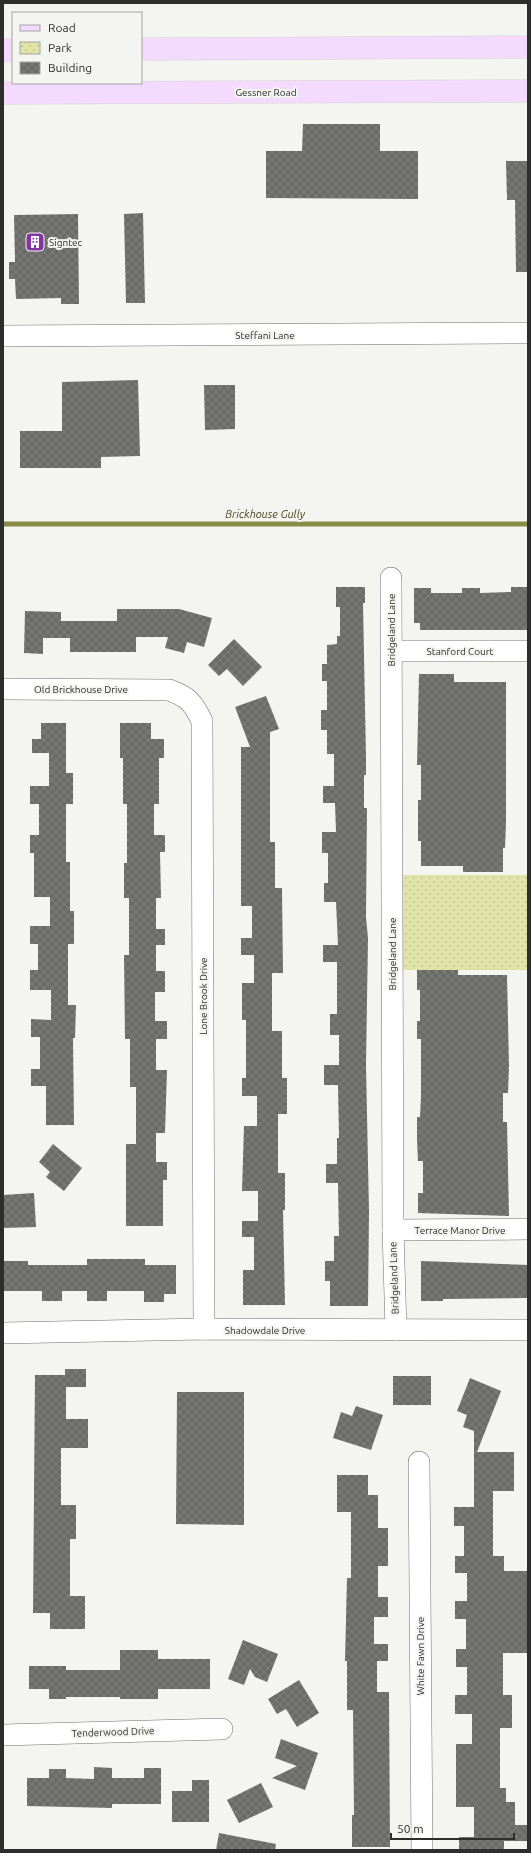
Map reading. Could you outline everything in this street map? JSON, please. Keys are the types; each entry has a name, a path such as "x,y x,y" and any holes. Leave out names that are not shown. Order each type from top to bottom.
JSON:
{"main road":[{"path":"142,49 528,47"},
{"name":"Gessner Road","path":"3,93 528,91"}],"street":[{"name":"Steffani Lane","path":"3,336 528,333"},
{"name":"Bridgeland Lane","path":"391,578 393,1230 396,1330"},
{"name":"Stanford Court","path":"391,651 528,651"},
{"name":"Old Brickhouse Drive","path":"3,689 159,689"},
{"name":"Lone Brook Drive","path":"159,689 169,690 184,696 195,706 202,721 204,1329"},
{"name":"Terrace Manor Drive","path":"393,1230 528,1229"},
{"name":"Shadowdale Drive","path":"3,1333 204,1329 528,1330"},
{"name":"White Fawn Drive","path":"419,1462 422,1850"},
{"name":"Tenderwood Drive","path":"3,1734 222,1729"}],"green space":[{"path":"401,875 528,875 528,970 401,970"}],"building":[{"path":"303,124 380,124 380,151 418,151 418,199 266,198 266,151 302,151"},
{"path":"506,161 528,161 528,272 516,272 515,200 507,200"},
{"path":"143,213 145,303 126,303 124,214"},
{"name":"Signtec","path":"78,214 79,304 61,304 61,298 16,299 15,279 9,279 9,262 15,262 14,215"},
{"path":"138,380 140,456 101,457 101,468 20,468 20,431 62,431 62,382"},
{"path":"204,385 235,385 235,429 205,430"},
{"path":"336,587 365,587 365,603 363,603 366,759 366,775 364,775 364,808 367,808 366,917 368,938 366,1065 369,1212 368,1306 330,1306 330,1281 325,1281 325,1261 334,1261 334,1236 339,1236 338,1183 326,1183 326,1164 337,1164 337,1138 339,1138 338,1085 324,1085 324,1065 339,1065 339,1035 330,1035 330,1014 337,1014 337,962 323,962 323,945 338,945 336,902 324,902 324,883 328,883 328,853 322,853 322,832 336,832 335,803 323,803 323,786 334,786 334,754 327,754 327,730 321,730 321,710 327,710 327,681 322,681 322,664 327,664 327,645 337,644 337,636 340,636 340,607 336,607"},
{"path":"511,587 528,587 528,630 420,630 420,623 414,623 414,588 431,588 431,593 462,593 462,588 480,588 480,593 511,592"},
{"path":"117,609 179,609 212,618 204,647 187,642 184,653 165,648 168,637 136,637 136,652 70,652 70,638 43,638 43,654 24,653 25,611 61,612 61,621 117,621"},
{"path":"234,639 262,667 243,686 227,669 219,676 208,665"},
{"path":"419,674 454,674 454,682 506,682 506,823 505,848 503,848 503,872 463,872 463,866 421,866 421,841 418,841 418,800 421,800 421,765 417,765"},
{"path":"266,696 279,729 270,732 270,842 275,842 275,888 282,888 283,973 272,973 272,1031 282,1031 282,1078 287,1078 287,1114 278,1114 278,1173 285,1173 285,1210 283,1210 285,1305 243,1305 243,1270 254,1270 254,1237 242,1237 242,1221 258,1221 258,1191 242,1191 244,1126 257,1126 257,1096 242,1096 242,1078 246,1078 246,1020 242,1020 242,983 254,983 254,955 241,955 241,938 252,938 252,906 241,906 241,747 250,747 235,707"},
{"path":"41,723 66,723 66,773 73,773 73,804 66,804 66,862 70,862 70,911 74,911 74,944 68,944 68,1005 76,1005 75,1038 73,1038 74,1125 46,1125 46,1086 31,1086 31,1069 40,1069 40,1037 31,1037 31,1019 51,1020 51,990 30,990 30,970 38,970 38,944 30,944 30,926 50,926 50,897 34,897 34,853 30,853 30,835 39,835 39,804 30,804 30,786 49,786 49,753 32,753 32,739 41,739"},
{"path":"120,723 151,723 151,739 164,739 164,758 159,758 159,804 154,804 154,835 165,835 165,852 160,852 161,898 156,898 156,929 165,929 165,945 156,945 156,971 165,971 165,992 155,992 155,1021 167,1021 167,1039 156,1039 156,1070 167,1070 165,1133 156,1133 156,1162 167,1162 167,1180 163,1180 163,1226 126,1226 126,1144 136,1144 136,1087 130,1087 130,1039 125,1039 124,955 129,955 129,898 124,898 124,863 127,863 127,804 123,804 123,758 120,758"},
{"path":"417,970 458,970 458,975 507,975 509,1066 508,1093 503,1093 503,1122 507,1122 509,1216 418,1213 418,1193 423,1193 423,1161 418,1161 417,1140 417,1117 420,1117 421,1096 421,1039 417,1039 417,1021 420,1021 420,990 417,990"},
{"path":"53,1144 82,1168 64,1191 46,1177 50,1172 39,1162"},
{"path":"34,1193 36,1227 3,1228 3,1195"},
{"path":"87,1259 145,1259 145,1265 176,1265 176,1294 164,1294 164,1302 144,1302 144,1291 107,1291 107,1301 87,1301 87,1291 62,1291 62,1301 42,1301 42,1291 3,1291 3,1261 28,1261 28,1265 87,1265"},
{"path":"421,1261 528,1265 528,1298 443,1299 443,1301 421,1301"},
{"path":"65,1369 86,1369 86,1387 66,1387 66,1419 88,1419 88,1448 61,1448 61,1505 76,1505 76,1539 70,1539 70,1596 85,1596 85,1629 50,1629 50,1613 33,1613 35,1375 65,1375"},
{"path":"393,1376 431,1376 431,1405 393,1405"},
{"path":"470,1378 501,1391 477,1452 514,1452 514,1491 493,1491 493,1556 504,1556 504,1571 528,1571 528,1653 503,1653 503,1695 512,1695 512,1728 500,1728 500,1788 506,1788 506,1802 515,1802 515,1825 528,1825 528,1841 504,1841 504,1850 459,1850 459,1837 474,1837 474,1807 456,1807 456,1744 472,1744 472,1714 455,1714 455,1695 467,1695 467,1667 456,1667 456,1649 466,1649 466,1619 455,1619 455,1601 467,1601 467,1573 455,1573 455,1556 464,1556 464,1526 454,1526 454,1507 474,1507 474,1431 463,1427 467,1415 457,1411"},
{"path":"177,1392 244,1392 244,1525 176,1524"},
{"path":"356,1406 383,1415 371,1450 333,1438 341,1412 352,1416"},
{"path":"337,1475 368,1475 368,1495 378,1495 378,1528 388,1528 388,1566 378,1566 378,1597 388,1597 388,1617 374,1617 374,1644 388,1644 388,1661 377,1661 377,1692 389,1692 390,1847 352,1847 352,1815 354,1815 353,1710 347,1710 347,1661 345,1661 347,1578 351,1578 351,1512 337,1512"},
{"path":"243,1640 278,1654 267,1682 255,1677 250,1669 244,1685 228,1679"},
{"path":"120,1650 158,1650 158,1659 210,1659 210,1689 158,1689 158,1699 66,1697 66,1699 49,1699 49,1689 29,1689 29,1666 66,1666 66,1670 120,1670"},
{"path":"299,1680 319,1713 297,1727 286,1709 277,1714 268,1699"},
{"path":"281,1739 318,1753 305,1790 272,1778 297,1766 275,1758"},
{"path":"94,1767 112,1768 112,1778 144,1778 144,1768 161,1768 161,1804 112,1804 112,1808 27,1806 27,1778 49,1778 49,1769 66,1769 66,1778 94,1779"},
{"path":"192,1780 209,1780 209,1822 172,1822 172,1791 192,1791"},
{"path":"261,1783 273,1807 239,1823 227,1800"},
{"path":"219,1833 276,1844 275,1850 216,1850"}],"waterway":[{"name":"Brickhouse Gully","path":"3,524 528,524"}],"place":[{"name":"Signtec","path":"35,242"}]}
